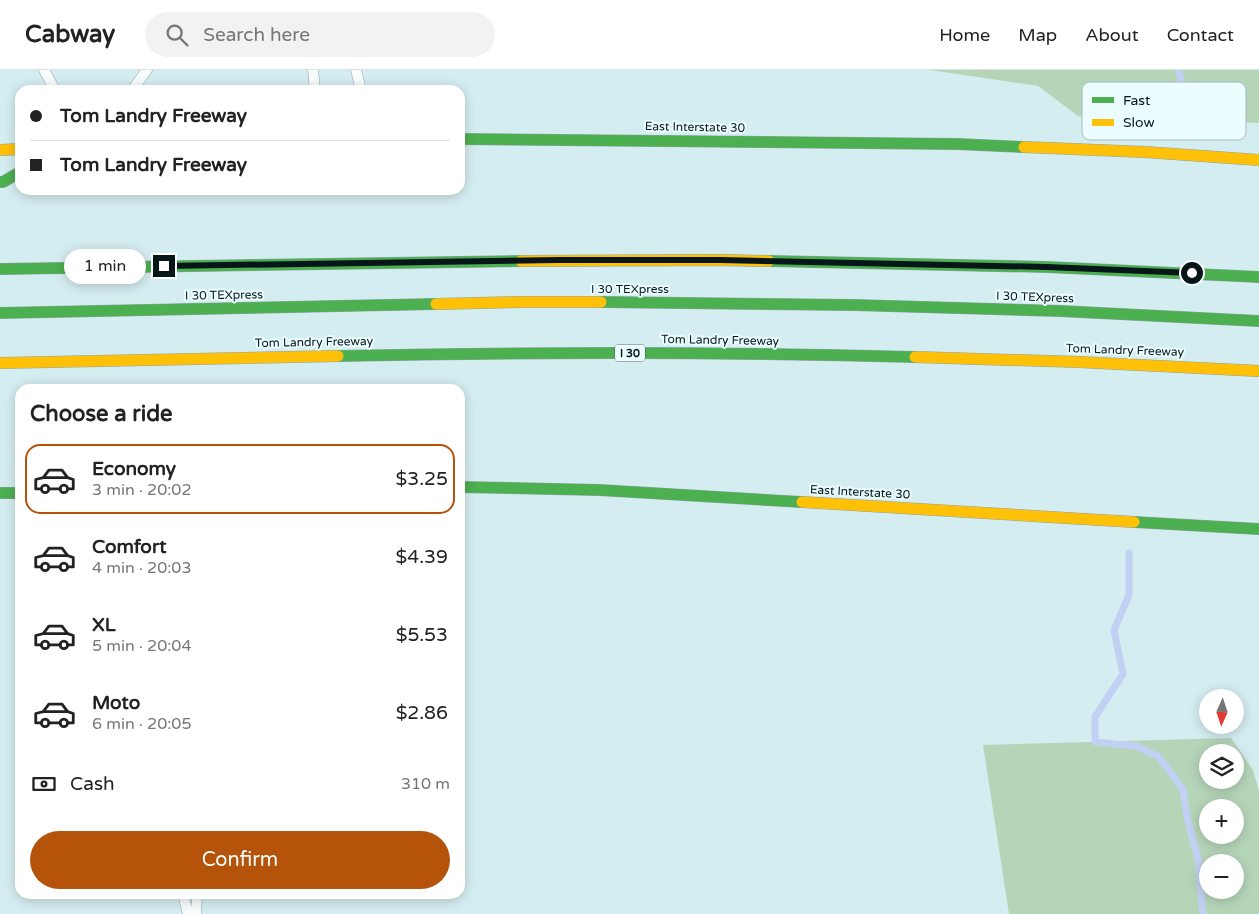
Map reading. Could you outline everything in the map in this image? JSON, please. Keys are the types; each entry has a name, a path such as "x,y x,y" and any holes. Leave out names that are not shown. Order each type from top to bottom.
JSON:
{"main road":[{"name":"East Interstate 30","path":"465,139 718,140 957,144 1145,152 1259,160"},
{"path":"0,150 15,149"},
{"path":"0,182 15,175"},
{"path":"0,269 559,260 720,260 1047,267 1259,277"},
{"name":"I 30 TEXpress","path":"0,313 514,302 684,303 1060,311 1259,321"},
{"name":"Tom Landry Freeway","path":"0,363 536,353 870,356 1035,360 1259,371"},
{"name":"East Interstate 30","path":"465,486 599,490 1259,529"},
{"path":"0,493 15,493"}],"lane":[{"path":"44,70 52,85"},
{"path":"136,85 147,70"},
{"path":"313,70 314,85"},
{"path":"356,70 360,85"},
{"path":"184,899 188,914"},
{"path":"196,914 197,899"}],"green space":[{"path":"930,70 1259,70 1259,123 1246,122 1246,82 1082,82 1082,116 1078,116 1038,86"},
{"path":"1231,738 1235,744 1199,744 1199,789 1244,789 1244,757 1253,770 1259,791 1259,914 1009,914 983,745"}],"waterway":[{"path":"1178,70 1182,82"},
{"path":"1129,553 1129,595 1114,630 1123,674 1095,717 1095,742 1136,746 1158,756 1183,789 1187,818 1198,859 1203,914"}],"traffic: fast":[{"path":"465,139 957,144 1024,147"},
{"path":"0,182 15,175"},
{"path":"0,269 521,261"},
{"path":"769,261 1047,267 1259,277"},
{"path":"601,302 854,305 1060,311 1259,321"},
{"path":"0,313 436,304"},
{"path":"338,356 626,353 915,357"},
{"path":"465,487 599,490 802,502"},
{"path":"0,493 15,493"},
{"path":"1134,522 1259,529"}],"traffic: slow":[{"path":"1024,147 1145,152 1259,160"},
{"path":"0,150 15,149"},
{"path":"521,261 769,261"},
{"path":"436,304 601,302"},
{"path":"0,363 338,356"},
{"path":"915,357 1079,362 1259,371"},
{"path":"802,502 1134,522"}],"route":[{"path":"164,266 559,260 720,260 1047,267 1192,273"}]}
